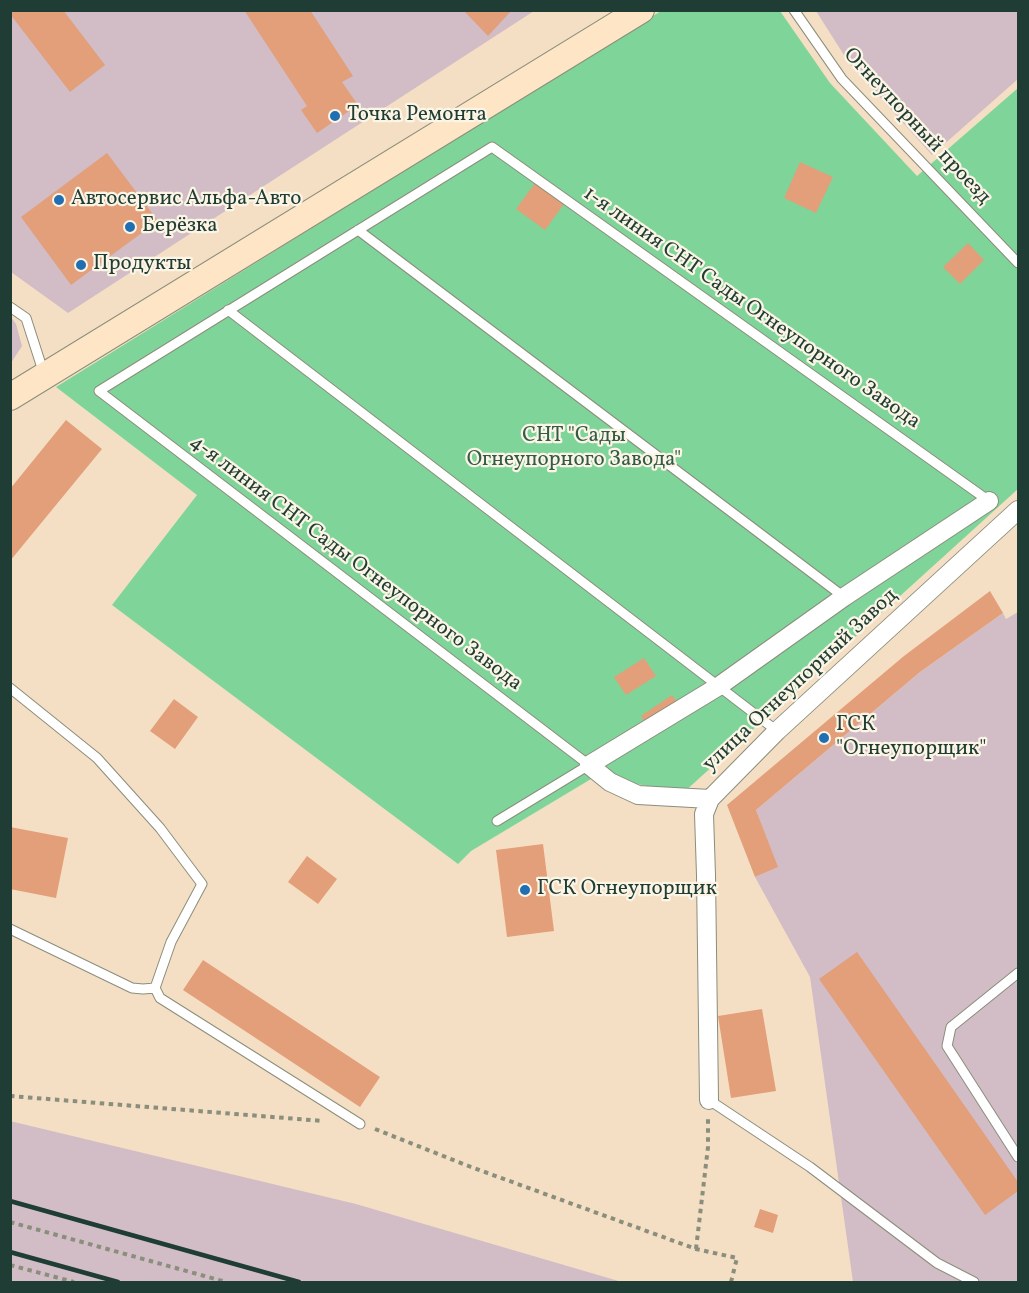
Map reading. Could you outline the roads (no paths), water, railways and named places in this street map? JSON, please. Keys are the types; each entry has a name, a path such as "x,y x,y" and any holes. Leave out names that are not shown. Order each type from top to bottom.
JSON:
{"street":[{"path":"10,397 641,10"},
{"path":"710,799 638,795 610,782 589,765 718,686 844,597 989,501"},
{"name":"улица Огнеупорный Завод","path":"709,1100 704,814 710,799 777,731 1018,510"}],"lane":[{"name":"Огнеупорный проезд","path":"794,10 842,79 1018,263"},
{"name":"1-я линия СНТ Сады Огнеупорного Завода","path":"358,230 492,147 989,501"},
{"path":"777,731 228,310 358,230 844,597"},
{"path":"10,307 26,318 45,376"},
{"name":"4-я линия СНТ Сады Огнеупорного Завода","path":"228,310 99,391 589,765"},
{"path":"10,688 97,758 160,828 202,884 171,942 155,988 160,998 360,1124"},
{"path":"497,821 589,765"},
{"path":"10,929 132,988 155,988"},
{"path":"1018,973 951,1027 947,1046 1018,1157"},
{"path":"709,1100 810,1167 937,1263 974,1282"}],"railway":[{"path":"10,1201 299,1282"},
{"path":"10,1252 118,1282"}],"place":[{"name":"Точка Ремонта","path":"335,116"},
{"name":"Автосервис Альфа-Авто","path":"59,200"},
{"name":"Берёзка","path":"130,227"},
{"name":"Продукты","path":"81,265"},
{"name":"ГСК \"Огнеупорщик\"","path":"824,738"},
{"name":"ГСК Огнеупорщик","path":"525,890"}],"park label":[{"name":"СНТ \"Сады Огнеупорного Завода\"","path":"574,449"}]}
